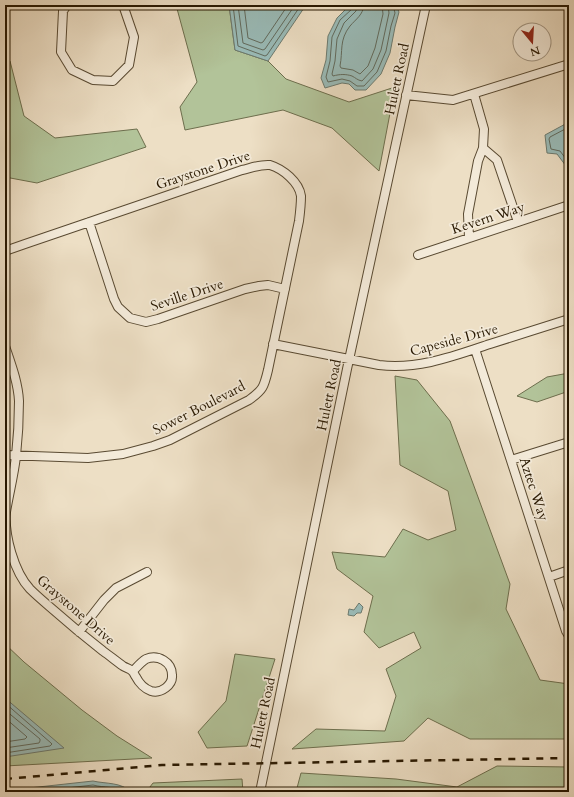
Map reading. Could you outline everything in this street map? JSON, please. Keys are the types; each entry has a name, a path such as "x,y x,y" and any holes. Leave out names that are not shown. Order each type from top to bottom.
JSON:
{"street":[{"path":"67,5 63,11 61,52 68,64 72,70 93,80 113,81 129,65 134,37 123,5"},
{"name":"Hulett Road","path":"260,792 349,360 426,5"},
{"path":"406,95 453,100 569,64"},
{"path":"469,238 468,214 478,161 483,148 484,129 474,94"},
{"path":"483,148 497,160 518,222"},
{"name":"Graystone Drive","path":"5,251 242,170 269,165 292,178 298,186 300,195 299,221 273,344"},
{"name":"Kevern Way","path":"418,255 566,206"},
{"name":"Seville Drive","path":"89,222 114,299 118,307 130,318 146,322 259,286 268,285 285,289"},
{"name":"Capeside Drive","path":"273,344 384,366 408,366 444,359 569,319"},
{"name":"Sower Boulevard","path":"5,456 88,458 123,454 170,440 249,400 259,392 265,385 273,344"},
{"name":"Graystone Drive","path":"5,346 14,373 19,399 16,456 6,513 6,524 13,558 19,573 29,588 79,632 124,666 133,671 143,686 151,691 155,691 161,690 171,683 172,670 164,660 159,658 154,657 147,659 133,671"},
{"name":"Aztec Way","path":"475,349 566,631 569,636"},
{"path":"512,460 569,442"},
{"path":"549,577 569,570"},
{"path":"79,632 104,600 116,588 147,572"}],"green space":[{"path":"176,5 229,5 235,50 268,61 286,79 349,102 395,87 379,171 332,128 283,110 185,130 180,107 197,82"},
{"path":"5,59 10,61 24,116 55,138 137,129 146,147 37,183 5,177"},
{"path":"569,373 569,391 537,402 517,396 547,377"},
{"path":"395,376 417,380 450,421 510,584 506,609 540,680 569,684 569,739 470,739 428,718 404,741 292,749 316,729 385,731 396,696 386,669 421,648 414,632 379,648 364,632 373,596 337,569 332,552 385,557 403,529 428,540 456,530 448,491 400,465"},
{"path":"5,644 24,662 82,710 117,736 152,758 5,766"},
{"path":"235,654 275,659 247,746 207,748 198,732 226,701"},
{"path":"497,766 569,767 569,787 566,788 569,788 569,792 556,792 556,790 550,792 328,792 297,788 301,773 396,779 457,787"},
{"path":"242,779 243,792 146,792 153,783"}],"water":[{"path":"229,5 306,5 268,61 235,50"},
{"path":"350,5 396,5 399,12 390,53 381,74 366,90 355,90 349,84 342,83 325,88 321,78 326,60 328,36 337,18"},
{"path":"569,122 569,170 557,154 547,153 545,135"},
{"path":"359,603 363,607 361,613 357,613 354,616 348,615 349,609 354,610"},
{"path":"5,698 64,748 5,757"},
{"path":"93,781 123,786 131,792 19,792 20,789"}],"railway":[{"path":"5,779 162,765 569,758"}]}
